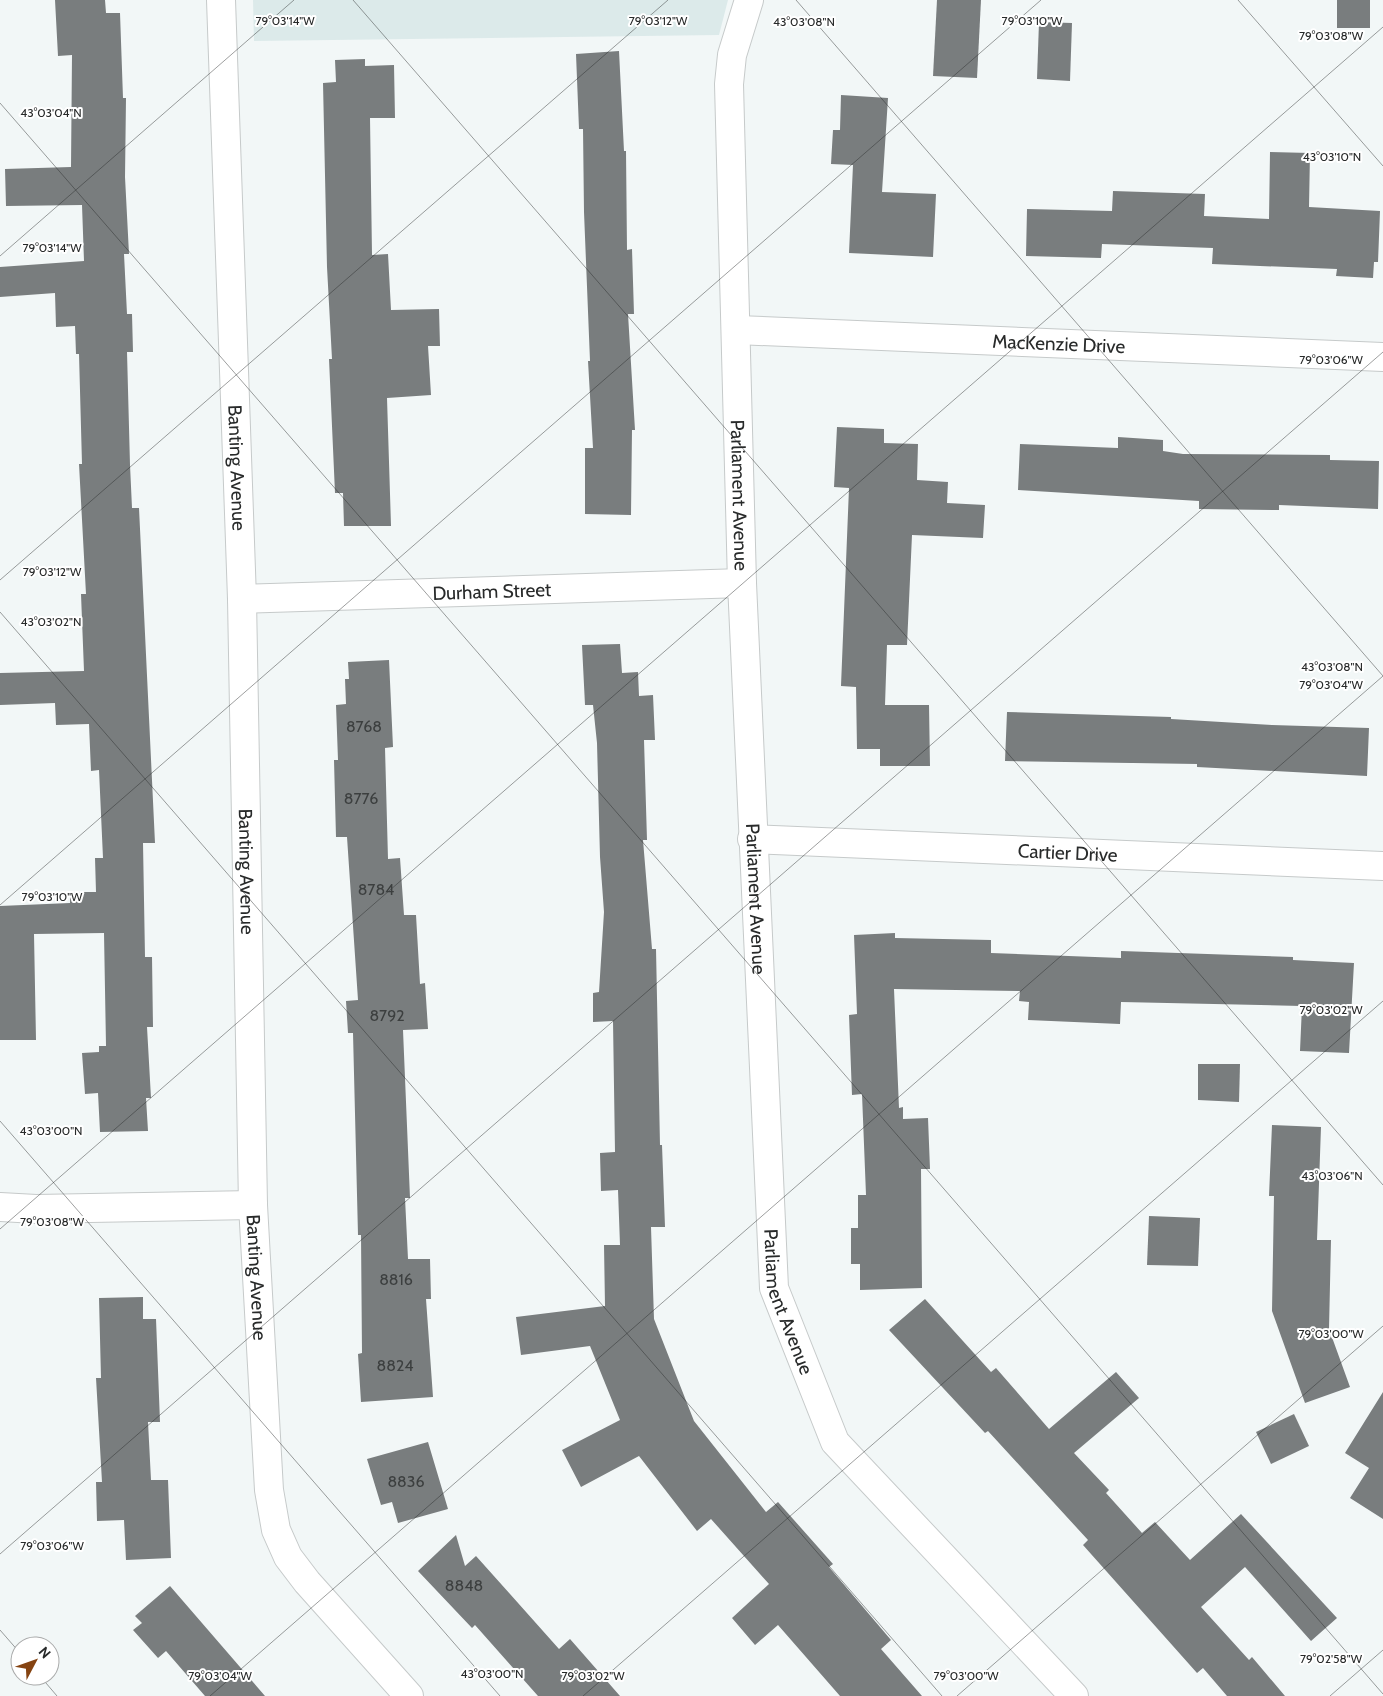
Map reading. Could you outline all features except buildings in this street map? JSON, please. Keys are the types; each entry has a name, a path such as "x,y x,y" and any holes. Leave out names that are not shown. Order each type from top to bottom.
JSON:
{"street":[{"name":"Banting Avenue","path":"221,0 242,599 253,1205 269,1490 276,1530 288,1557 307,1582 409,1696"},
{"name":"Parliament Avenue","path":"749,0 732,55 729,84 737,330 742,583 752,839 774,1288 835,1442 1074,1696"},
{"name":"MacKenzie Drive","path":"737,330 1383,357"},
{"name":"Durham Street","path":"242,599 742,583"},
{"name":"Cartier Drive","path":"752,839 1383,866"},
{"path":"0,1207 36,1209 253,1205"}],"shaded area":[{"path":"253,0 728,0 719,35 254,41"}]}
